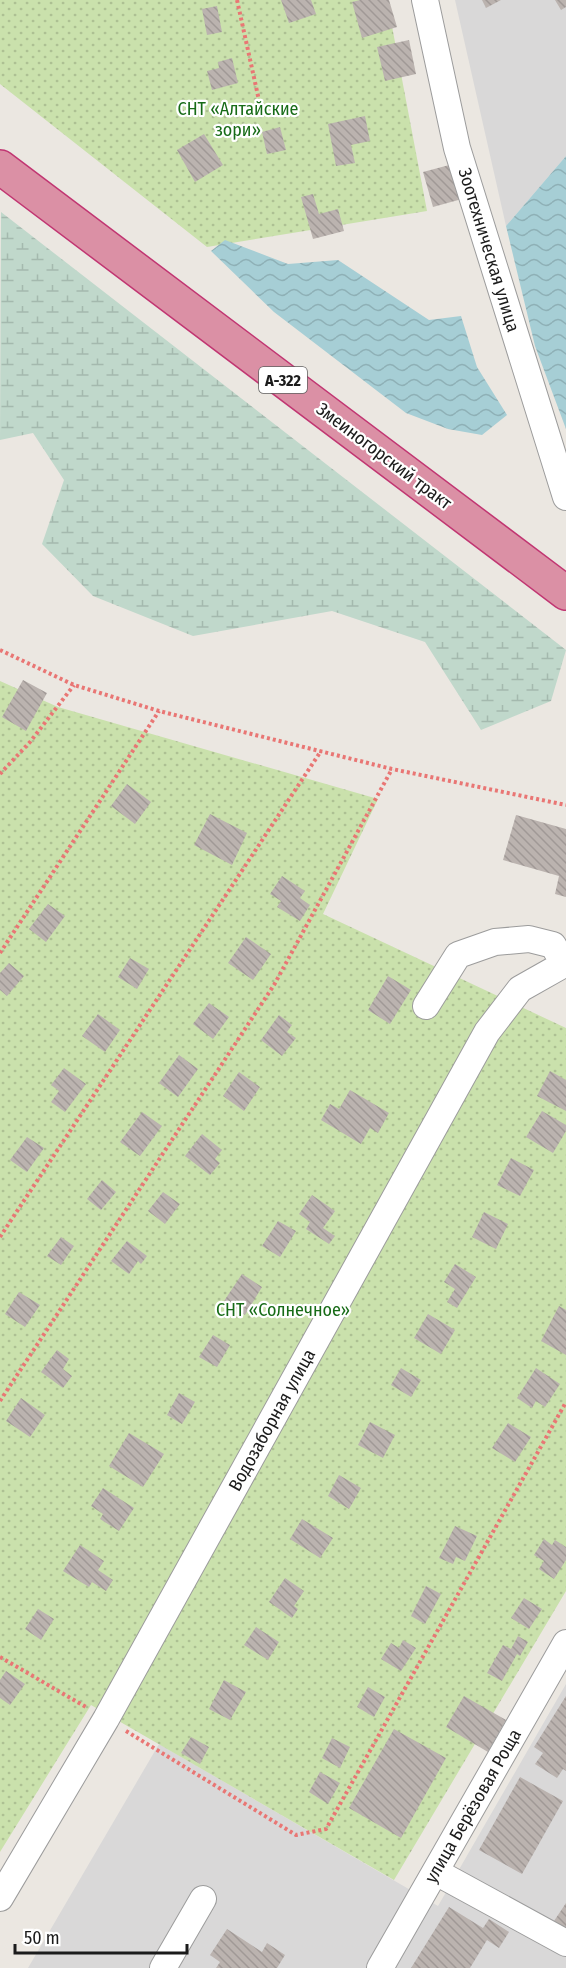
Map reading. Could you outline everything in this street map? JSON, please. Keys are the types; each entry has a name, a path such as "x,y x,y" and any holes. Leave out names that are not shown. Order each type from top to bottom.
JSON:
{"highway":[{"name":"Змеиногорский тракт","path":"0,168 566,593"}],"street":[{"name":"Зоотехническая улица","path":"426,0 457,148 566,497"},
{"path":"426,1006 458,955 495,942 529,939 553,945 565,963"},
{"name":"Водозаборная улица","path":"0,1898 106,1719 487,1032 520,989 565,963"},
{"name":"улица Берёзовая Роща","path":"380,1968 566,1643"},
{"path":"436,1872 566,1943"},
{"path":"163,1968 203,1899"}],"path":[{"path":"237,0 260,105"},
{"path":"0,650 74,685 159,711 392,769 566,805"},
{"path":"0,774 30,742 74,685"},
{"path":"0,953 159,711"},
{"path":"0,1237 321,751"},
{"path":"0,1401 274,985 392,769"},
{"path":"0,1657 296,1835 326,1829 566,1402"}],"shaded area":[{"path":"455,0 566,0 566,156 506,226"},
{"path":"566,1684 566,1968 28,1968 159,1744 438,1906"}],"green space":[{"name":"СНТ «Алтайские зори»","path":"0,0 387,0 427,211 207,247 0,84"},
{"path":"1,212 566,650 551,701 481,730 425,642 332,611 193,636 93,596 42,544 64,480 33,433 0,440"},
{"name":"СНТ «Солнечное»","path":"0,681 58,707 378,799 323,914 566,1028 566,1591 394,1880 91,1705 0,1852"}],"water":[{"path":"566,156 566,429 535,346 506,226"},
{"path":"225,240 288,264 338,260 429,320 461,316 477,367 507,415 482,435 448,429 406,413 274,312 211,251"}],"building":[{"path":"281,0 311,0 316,14 289,23"},
{"path":"389,0 397,27 362,38 352,2"},
{"path":"482,0 501,0 486,8"},
{"path":"555,0 566,0 566,7 561,10"},
{"path":"217,6 222,32 207,35 202,9"},
{"path":"409,40 416,74 385,81 377,47"},
{"path":"232,58 238,83 212,90 207,71 219,68 218,62"},
{"path":"365,116 370,141 351,145 355,163 336,166 328,124"},
{"path":"280,127 286,150 267,154 262,132"},
{"path":"204,134 223,165 195,182 177,150"},
{"path":"453,164 462,199 433,207 423,172"},
{"path":"313,194 319,214 338,209 344,231 313,239 301,197"},
{"path":"23,680 47,693 26,731 2,717"},
{"path":"127,784 151,802 135,824 111,806"},
{"path":"210,814 247,833 232,865 194,845"},
{"path":"516,815 566,829 566,897 555,894 559,876 503,860"},
{"path":"282,876 305,891 300,898 310,905 300,921 277,907 281,901 270,894"},
{"path":"48,904 65,916 46,942 29,929"},
{"path":"246,937 271,954 253,980 228,963"},
{"path":"130,958 149,969 137,989 118,977"},
{"path":"9,963 24,976 7,996 0,990 0,973"},
{"path":"388,976 411,990 390,1024 368,1010"},
{"path":"209,1003 229,1017 213,1039 193,1024"},
{"path":"98,1014 120,1030 105,1052 82,1036"},
{"path":"279,1015 292,1025 287,1032 296,1038 282,1056 261,1040"},
{"path":"179,1055 198,1069 178,1097 159,1083"},
{"path":"64,1068 86,1084 65,1112 51,1102 59,1091 51,1085"},
{"path":"550,1071 566,1080 566,1111 537,1096"},
{"path":"239,1072 260,1087 244,1111 223,1096"},
{"path":"350,1090 389,1113 378,1133 370,1128 361,1144 321,1120 330,1104 339,1109"},
{"path":"542,1111 566,1125 566,1131 553,1153 526,1137"},
{"path":"142,1112 162,1126 140,1156 120,1142"},
{"path":"202,1134 222,1150 215,1159 220,1163 210,1175 185,1156"},
{"path":"27,1137 44,1148 27,1172 10,1160"},
{"path":"511,1158 534,1170 520,1196 497,1185"},
{"path":"102,1180 116,1192 101,1210 87,1199"},
{"path":"163,1192 180,1204 165,1224 148,1211"},
{"path":"312,1195 335,1211 323,1228 335,1236 329,1244 306,1229 310,1222 299,1214"},
{"path":"484,1212 508,1224 496,1249 472,1237"},
{"path":"278,1221 296,1231 280,1257 262,1246"},
{"path":"61,1237 74,1246 61,1265 47,1256"},
{"path":"127,1241 147,1256 141,1264 138,1261 129,1274 111,1261"},
{"path":"455,1264 476,1277 457,1308 447,1302 455,1289 444,1282"},
{"path":"242,1274 262,1287 245,1315 224,1301"},
{"path":"19,1292 40,1305 25,1327 5,1314"},
{"path":"559,1306 566,1310 566,1355 541,1341"},
{"path":"428,1314 455,1330 441,1354 414,1338"},
{"path":"213,1335 230,1345 217,1367 199,1357"},
{"path":"57,1350 69,1359 63,1369 72,1376 63,1388 41,1372"},
{"path":"401,1368 421,1380 411,1397 391,1385"},
{"path":"536,1368 560,1384 545,1407 536,1401 532,1408 517,1398"},
{"path":"179,1393 195,1402 182,1424 167,1415"},
{"path":"21,1398 45,1415 30,1437 6,1421"},
{"path":"370,1422 395,1435 383,1458 358,1445"},
{"path":"508,1423 531,1437 515,1462 492,1448"},
{"path":"129,1433 164,1454 143,1487 109,1466"},
{"path":"339,1475 361,1488 349,1509 328,1496"},
{"path":"103,1488 134,1508 119,1531 100,1519 103,1514 91,1506"},
{"path":"302,1519 333,1538 320,1558 290,1539"},
{"path":"455,1526 477,1536 465,1561 456,1557 453,1564 439,1558"},
{"path":"544,1539 552,1545 555,1540 566,1547 566,1560 554,1579 539,1569 544,1561 534,1555"},
{"path":"80,1545 104,1561 98,1570 113,1580 106,1591 92,1582 89,1587 63,1571"},
{"path":"285,1578 304,1591 294,1606 298,1609 292,1618 269,1602"},
{"path":"426,1586 441,1594 425,1624 411,1616"},
{"path":"524,1598 542,1609 529,1629 511,1618"},
{"path":"38,1609 54,1619 41,1640 25,1629"},
{"path":"256,1627 279,1642 268,1660 244,1645"},
{"path":"518,1636 528,1642 520,1656 517,1654 502,1681 487,1673 503,1645 511,1649"},
{"path":"403,1640 416,1648 401,1671 381,1659 391,1643 399,1648"},
{"path":"6,1671 25,1684 10,1705 0,1698 0,1680"},
{"path":"224,1680 246,1692 230,1720 209,1709"},
{"path":"368,1687 385,1697 374,1717 357,1707"},
{"path":"464,1696 506,1720 488,1752 446,1727"},
{"path":"566,1696 566,1771 563,1769 557,1778 535,1764 543,1753 534,1747"},
{"path":"394,1729 446,1758 401,1838 349,1808"},
{"path":"191,1737 209,1747 200,1764 181,1753"},
{"path":"332,1738 350,1747 340,1768 322,1758"},
{"path":"320,1772 340,1783 328,1804 309,1792"},
{"path":"520,1777 563,1801 522,1874 479,1850"},
{"path":"566,1903 566,1929 554,1921"},
{"path":"449,1907 483,1928 489,1919 509,1932 499,1948 487,1940 470,1968 411,1968"},
{"path":"227,1929 262,1952 267,1943 285,1955 277,1968 216,1968 220,1962 210,1955"}]}
